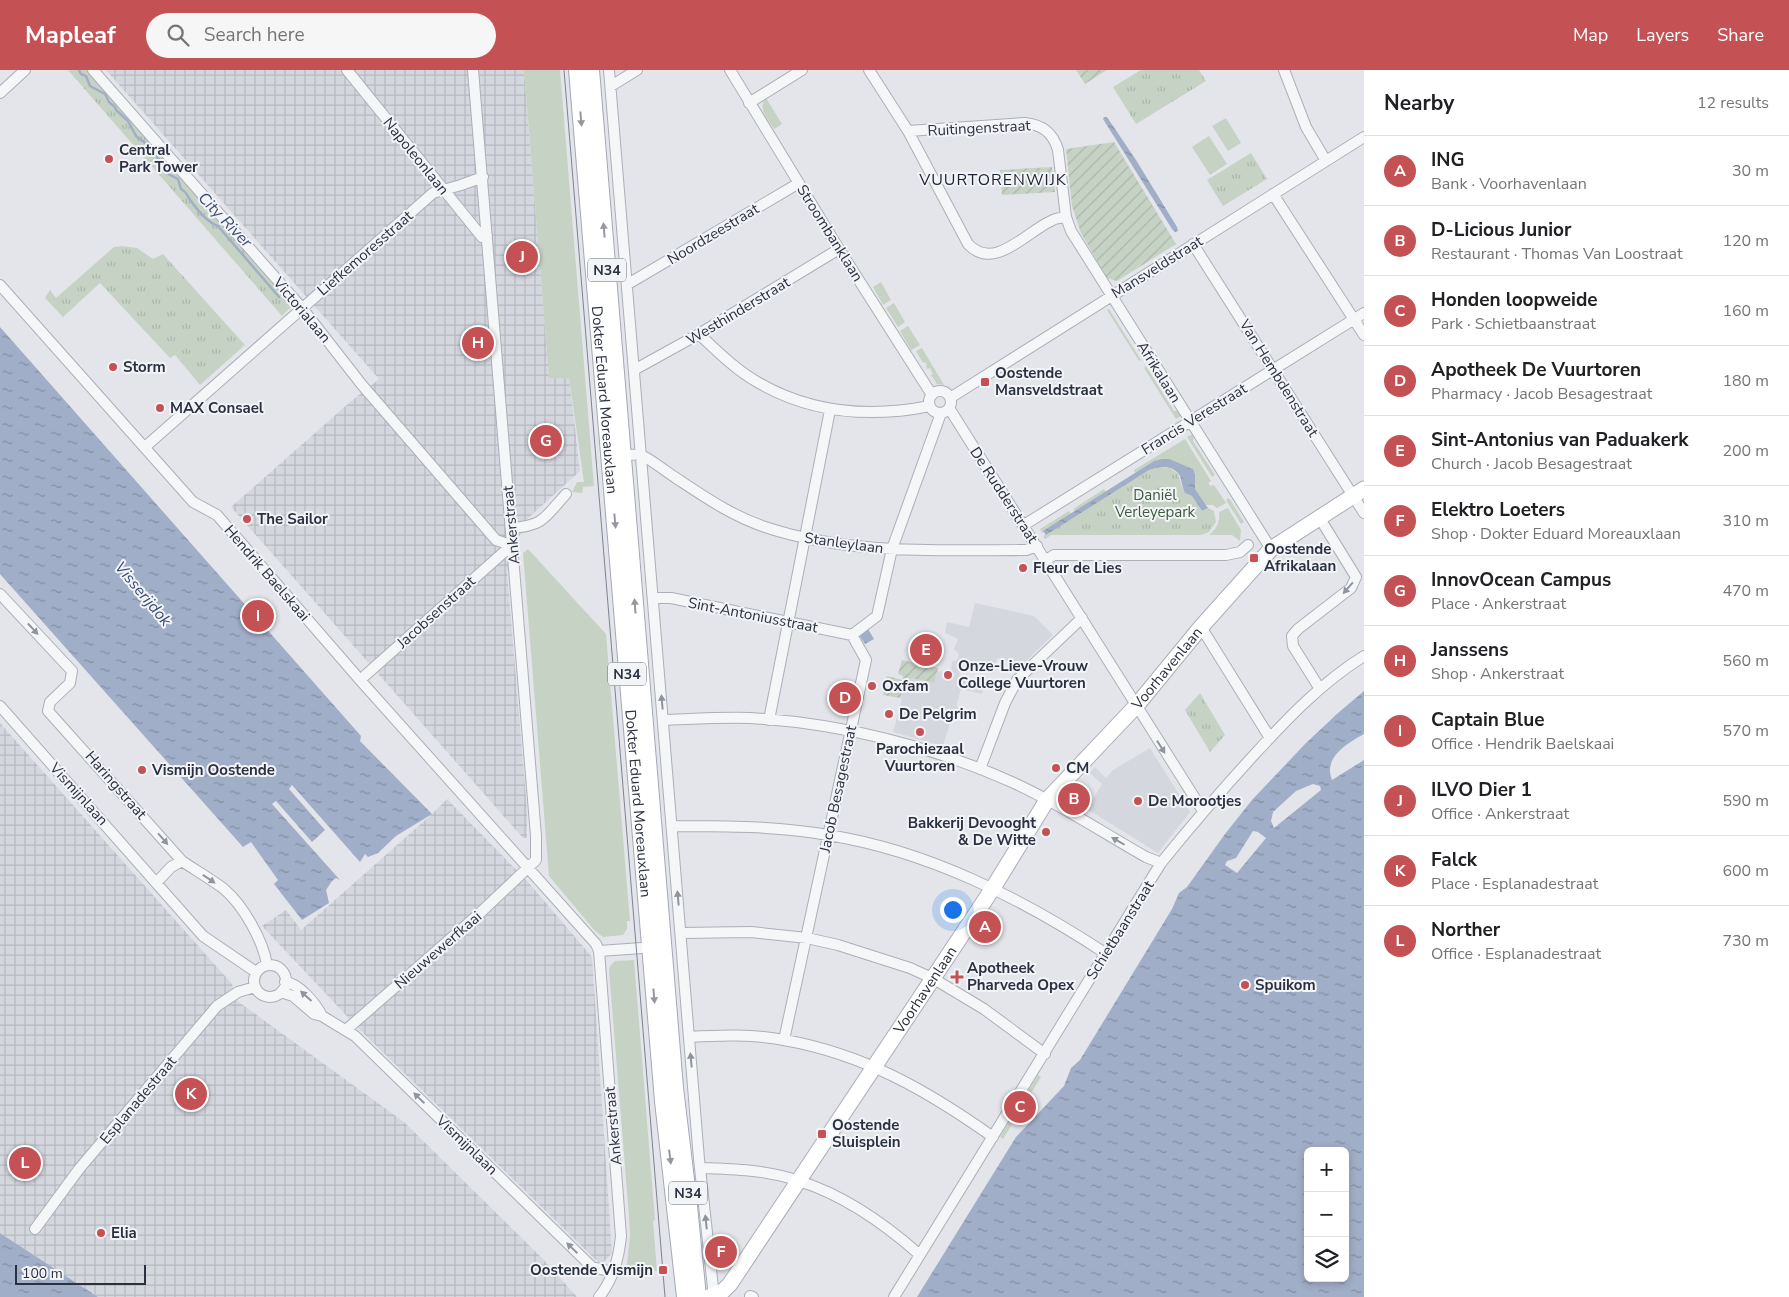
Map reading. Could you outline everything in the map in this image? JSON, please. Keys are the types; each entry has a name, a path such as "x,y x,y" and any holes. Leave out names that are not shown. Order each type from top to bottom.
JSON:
{"main road":[{"name":"Dokter Eduard Moreauxlaan","path":"577,70 617,464"},
{"name":"Dokter Eduard Moreauxlaan","path":"591,70 617,464 656,947 663,1101 685,1297"},
{"name":"Dokter Eduard Moreauxlaan","path":"656,947 688,1196 709,1297"}],"street":[{"path":"0,93 25,70"},
{"name":"Victorialaan","path":"93,70 302,308 362,385 496,540 513,546"},
{"name":"Napoleonlaan","path":"347,70 482,237 487,236"},
{"name":"Ankerstraat","path":"473,70 536,836 536,860 528,869"},
{"name":"Dokter Eduard Moreauxlaan","path":"610,70 640,455 673,826 709,1297"},
{"path":"611,86 637,70"},
{"name":"Stroombanklaan","path":"730,70 931,401"},
{"path":"749,103 802,70"},
{"path":"869,70 908,131 968,244 979,253 993,254 1000,252 1051,220 1066,217"},
{"path":"1284,70 1306,127 1326,161"},
{"name":"Ruitingenstraat","path":"908,131 1025,123 1043,128 1056,141 1066,217 1071,231 1111,296"},
{"name":"Mansveldstraat","path":"946,406 1111,296 1364,137"},
{"name":"Liefkemoresstraat","path":"145,448 433,193 461,186 483,176"},
{"name":"Noordzeestraat","path":"628,284 799,183"},
{"path":"1273,194 1364,335"},
{"name":"Van Hembdenstraat","path":"1193,244 1273,370 1359,493 1364,513"},
{"name":"Westhinderstraat","path":"634,370 699,334 840,249"},
{"name":"Hendrik Baelskaai","path":"0,284 193,502 217,515 528,869"},
{"name":"Afrikalaan","path":"1111,296 1271,549"},
{"name":"Francis Verestraat","path":"1024,525 1364,313"},
{"path":"699,334 729,362 759,383 799,402 830,410 871,413 902,412 931,401 939,392 947,394 946,406 892,549 876,616 852,635"},
{"path":"931,401 936,412 946,406"},
{"name":"De Rudderstraat","path":"946,406 1024,525 1203,811"},
{"path":"769,720 830,410"},
{"path":"617,464 640,455"},
{"name":"Stanleylaan","path":"640,455 715,504 738,516 765,527 805,539 892,549 1026,550 1037,546"},
{"name":"Stanleylaan","path":"617,464 642,470 667,472"},
{"name":"Voorhavenlaan","path":"709,1297 723,1291 730,1284 934,979 1047,800 1137,705 1201,628 1271,549 1359,493"},
{"path":"511,528 524,527 540,522 566,494"},
{"path":"1319,517 1356,577 1351,588 1298,629 1292,636 1293,646 1320,689"},
{"path":"1046,560 1054,555 1226,554 1240,552 1248,545"},
{"name":"Jacobsenstraat","path":"360,680 513,546"},
{"name":"Haringstraat","path":"0,594 72,671 70,683 50,702 48,711 182,861"},
{"name":"Sint-Antoniusstraat","path":"654,598 671,598 852,635"},
{"path":"980,769 1011,690 1017,680 1082,618"},
{"path":"1201,628 1270,738"},
{"name":"Jacob Besagestraat","path":"784,1040 866,660 852,635"},
{"name":"Schietbaanstraat","path":"894,1297 1162,863 1203,811 1270,738 1320,689 1346,667 1364,656"},
{"name":"Vismijnlaan","path":"0,706 203,936 256,972"},
{"path":"663,720 726,718 769,720 850,731 917,748 980,769 1047,800 1146,857 1162,863"},
{"path":"673,826 742,826 792,830 858,841 903,854 993,888 1054,920 1105,953"},
{"path":"157,882 182,861 223,889 243,911 262,947 267,965"},
{"path":"528,869 596,944 599,951 656,947"},
{"name":"Nieuwewerfkaai","path":"347,1029 480,914 528,869"},
{"path":"681,933 751,932 807,938 838,945 891,962 934,979 984,1009 1044,1054"},
{"name":"Ankerstraat","path":"599,951 621,1220 620,1247 606,1289 599,1297"},
{"path":"267,965 272,965 282,971 283,987 274,996 260,993 255,987 256,972 267,965"},
{"name":"Vismijnlaan","path":"283,987 290,982 310,998 322,1016 347,1029 592,1267 612,1272"},
{"name":"Esplanadestraat","path":"35,1229 79,1169 217,1006 238,992 255,987"},
{"path":"689,1037 722,1035 784,1040 813,1046 875,1067 928,1093 993,1137"},
{"path":"700,1168 766,1173 799,1181 848,1203 876,1219 900,1236 920,1255"}],"shaded area":[{"path":"106,70 524,70 549,378 569,377 580,471 525,521 507,571 527,810 527,838 523,838 231,507 379,379"},
{"name":"Onze-Lieve-Vrouw College Vuurtoren","path":"975,603 1034,616 1053,635 1022,665 997,658 993,673 990,668 962,662 959,677 985,683 982,694 961,689 956,706 958,707 952,723 950,723 943,746 893,732 902,699 900,698 903,687 911,678 934,683 937,671 951,671 952,661 957,660 959,654 954,649 958,639 945,633 947,622 969,627"},
{"path":"0,723 232,984 236,1000 404,1122 542,1258 577,1297 98,1297 0,1233"},
{"name":"De Morootjes","path":"1150,748 1190,812 1158,853 1087,809 1102,784 1090,773 1095,767 1106,778 1113,770"},
{"path":"447,799 528,882 592,957 612,1253 601,1265 360,1030 262,926 286,910 301,930"}],"green space":[{"path":"68,70 89,70 294,304 282,316"},
{"path":"524,70 560,70 594,486 583,487 582,493 572,492 577,482 584,482 569,378 549,378"},
{"path":"1076,70 1107,70 1085,84"},
{"path":"1141,70 1199,70 1206,81 1136,124 1113,87"},
{"path":"766,98 782,124 774,129 763,110"},
{"path":"1226,118 1241,143 1228,151 1212,126"},
{"path":"1209,136 1227,164 1210,175 1192,147"},
{"path":"1114,142 1176,244 1117,281 1107,278 1081,233 1072,206 1066,149"},
{"path":"1251,153 1267,179 1223,206 1207,180"},
{"path":"1052,167 1055,192 1002,195 1000,170"},
{"path":"114,247 137,248 153,259 163,254 245,345 200,385 175,355 170,358 100,283 63,317 45,298 50,290 56,298"},
{"path":"881,282 891,300 883,305 873,287"},
{"path":"894,303 905,322 898,327 886,308"},
{"path":"1109,309 1141,360 1139,361 1107,310"},
{"path":"908,326 920,345 911,350 900,331"},
{"path":"922,348 944,385 937,384 931,375 933,374 930,368 927,369 925,362 923,363 916,351"},
{"path":"1146,366 1174,411 1178,411 1181,416 1176,419 1144,368"},
{"path":"1193,434 1193,441 1215,475 1212,477 1187,437"},
{"path":"1185,439 1211,481 1208,483 1211,486 1214,485 1226,503 1217,508 1213,505 1206,505 1195,489 1195,474 1192,468 1154,461 1135,473 1134,470"},
{"name":"Daniël Verleyepark","path":"1160,467 1170,468 1178,474 1183,490 1192,496 1202,511 1208,508 1214,511 1216,522 1209,532 1201,535 1051,535 1045,539 1043,536 1149,470"},
{"path":"1104,489 1106,492 1075,512 1073,509"},
{"path":"1229,498 1244,522 1241,524 1226,500"},
{"path":"1228,508 1241,530 1240,541 1232,535 1209,535 1217,525 1219,512"},
{"path":"1069,511 1071,514 1042,533 1040,529"},
{"path":"528,549 606,634 630,921 627,921 627,929 623,935 603,937 595,931 549,876 523,553"},
{"path":"902,660 938,668 934,683 911,678 909,689 903,688 900,698 883,695 885,686 895,689 896,686 885,683 887,676 903,680 903,676 898,674"},
{"path":"1200,693 1225,735 1210,752 1185,710"},
{"path":"634,960 655,1220 653,1221 657,1271 626,1272 630,1236 629,1216 609,970 615,961"},
{"path":"1038,1075 1041,1077 1003,1139 1000,1137"}],"water":[{"path":"1107,117 1136,160 1178,231 1175,232 1172,229 1103,119"},
{"name":"Visserijdok","path":"0,327 361,736 360,741 432,814 396,836 378,853 368,857 365,854 360,862 292,785 289,789 325,830 312,842 276,801 272,804 340,880 336,878 326,890 329,903 302,920 274,884 278,880 251,842 243,847 0,574"},
{"path":"1169,459 1193,469 1195,489 1208,508 1202,511 1192,496 1185,493 1180,476 1174,469 1166,467 1157,468 1149,470 1046,535 1043,531 1154,461"},
{"path":"868,629 874,639 865,644 859,635"},
{"name":"Spuikom","path":"1364,691 1364,734 1338,752 1333,758 1330,772 1332,780 1364,760 1364,1297 917,1297 1016,1137 1064,1086 1071,1068 1080,1060 1172,909 1179,893 1187,887 1252,800 1305,744","holes":["1313,784 1320,786 1321,790 1274,828 1271,821 1273,812 1296,791","1253,831 1266,838 1237,873 1225,865 1227,861 1236,858"]},
{"path":"0,1233 98,1297 0,1297"}],"waterway":[{"name":"City River","path":"79,70 81,74 86,76 90,86 105,94 109,102 128,121 136,136 145,143 163,164 168,174 178,179 181,189 200,212 206,219 218,226 279,297"}],"tram line":[{"path":"564,70 665,1297"}],"place":[{"name":"Central Park Tower","path":"109,159"},
{"name":"ILVO Dier 1","path":"522,257"},
{"name":"Janssens","path":"478,343"},
{"name":"Storm","path":"113,367"},
{"name":"Oostende Mansveldstraat","path":"985,382"},
{"name":"MAX Consael","path":"160,408"},
{"name":"InnovOcean Campus","path":"546,441"},
{"name":"The Sailor","path":"247,519"},
{"name":"Oostende Afrikalaan","path":"1254,558"},
{"name":"Fleur de Lies","path":"1023,568"},
{"name":"Captain Blue","path":"258,616"},
{"name":"Sint-Antonius van Paduakerk","path":"926,650"},
{"name":"Onze-Lieve-Vrouw College Vuurtoren","path":"948,675"},
{"name":"Oxfam","path":"872,686"},
{"name":"Apotheek De Vuurtoren","path":"845,698"},
{"name":"De Pelgrim","path":"889,714"},
{"name":"Parochiezaal Vuurtoren","path":"920,732"},
{"name":"CM","path":"1056,768"},
{"name":"Vismijn Oostende","path":"142,770"},
{"name":"D-Licious Junior","path":"1074,799"},
{"name":"De Morootjes","path":"1138,801"},
{"name":"Bakkerij Devooght & De Witte","path":"1046,832"},
{"name":"ING","path":"985,927"},
{"name":"Apotheek Pharveda Opex","path":"957,977"},
{"name":"Spuikom","path":"1245,985"},
{"name":"Falck","path":"191,1094"},
{"name":"Honden loopweide","path":"1020,1107"},
{"name":"Oostende Sluisplein","path":"822,1134"},
{"name":"Norther","path":"25,1163"},
{"name":"Elia","path":"101,1233"},
{"name":"Elektro Loeters","path":"721,1252"},
{"name":"Oostende Vismijn","path":"663,1270"}],"district":[{"name":"VUURTORENWIJK","path":"993,180"}]}
